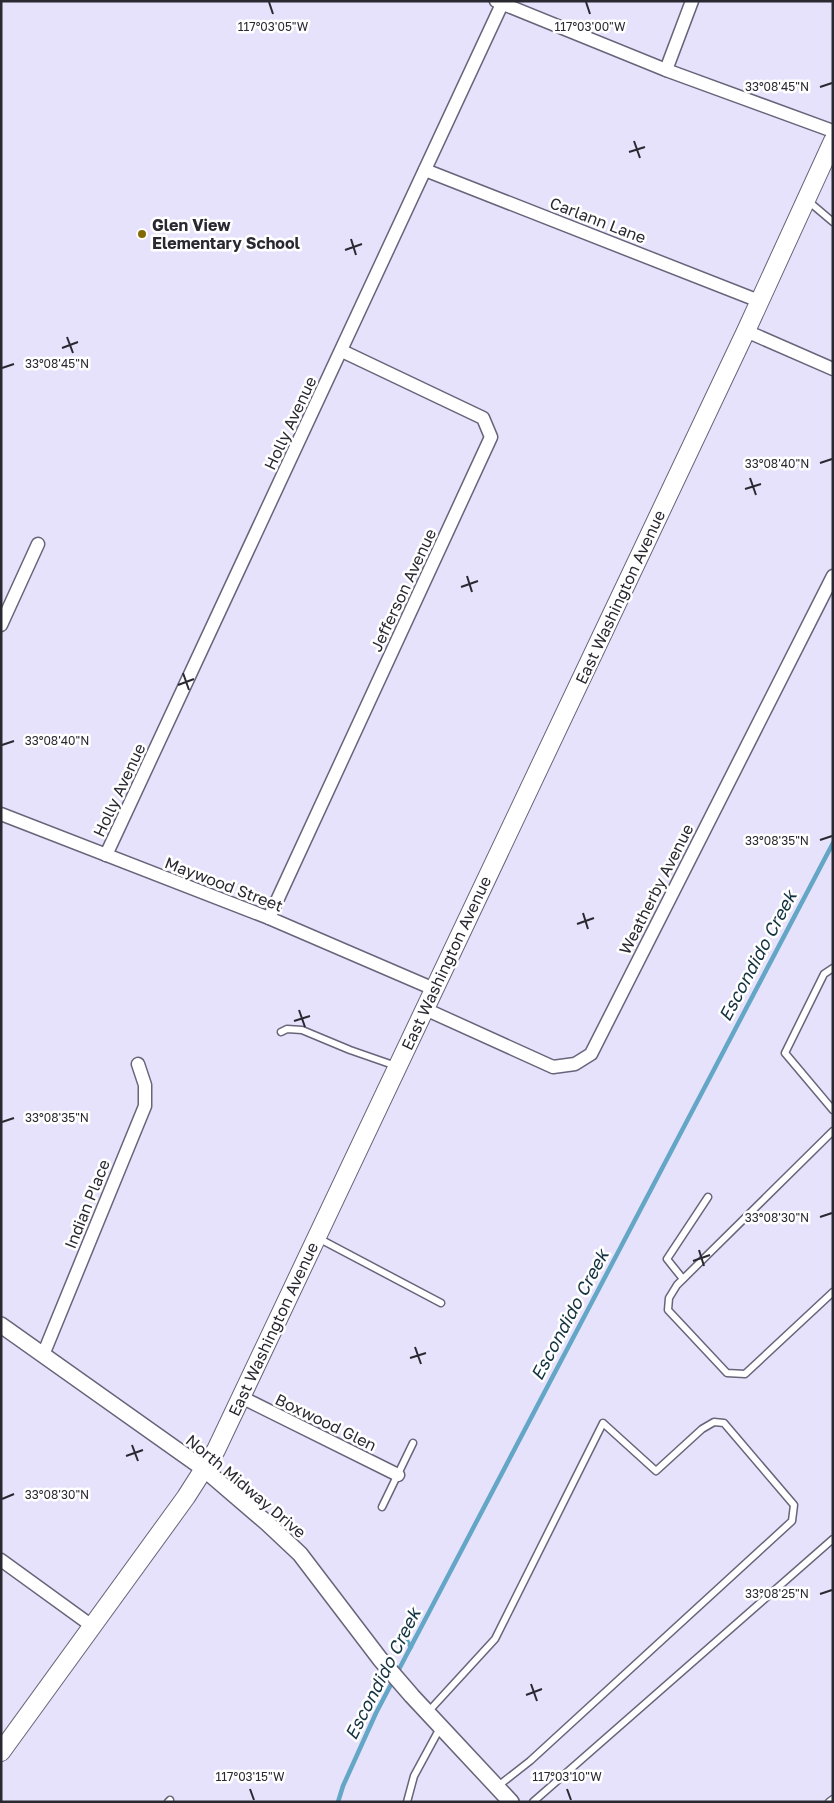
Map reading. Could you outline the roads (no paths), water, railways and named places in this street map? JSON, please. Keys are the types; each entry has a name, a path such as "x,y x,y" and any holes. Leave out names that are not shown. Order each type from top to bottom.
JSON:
{"main road":[{"name":"East Washington Avenue","path":"1,1752 185,1499 216,1450 746,331 833,141"}],"street":[{"path":"666,70 692,1"},
{"path":"499,2 666,70 833,131"},
{"name":"Holly Avenue","path":"106,855 426,170 499,2"},
{"name":"Carlann Lane","path":"426,170 759,301"},
{"path":"746,331 833,369"},
{"name":"Jefferson Avenue","path":"269,918 492,437 483,418 342,351"},
{"path":"1,625 38,544"},
{"name":"Weatherby Avenue","path":"425,1009 553,1067 575,1064 591,1054 833,576"},
{"name":"Maywood Street","path":"1,814 269,918 434,989"},
{"name":"Indian Place","path":"43,1356 145,1106 145,1085 138,1064"},
{"name":"North Midway Drive","path":"1,1325 204,1469 267,1523 300,1554 380,1659 412,1696 511,1802"},
{"name":"Boxwood Glen","path":"241,1398 398,1475"},
{"path":"1,1560 92,1626"}],"lane":[{"path":"806,199 833,222"},
{"path":"833,968 824,974 785,1053 833,1110"},
{"path":"280,1032 287,1029 302,1030 350,1050 398,1066"},
{"path":"833,1131 677,1285 669,1298 668,1310 727,1373 745,1374 833,1292"},
{"path":"683,1279 667,1259 708,1197"},
{"path":"317,1237 441,1303"},
{"path":"427,1712 494,1639 603,1423 656,1471 702,1429 714,1422 724,1423 794,1504 792,1521 530,1760 497,1787"},
{"path":"382,1506 413,1443"},
{"path":"533,1802 833,1539"},
{"path":"407,1802 414,1776 441,1726"},
{"path":"829,1802 833,1799"}],"waterway":[{"name":"Escondido Creek","path":"338,1802 343,1786 376,1713 833,843"},
{"path":"405,1638 411,1647"}],"place":[{"name":"Glen View Elementary School","path":"142,234"}]}
